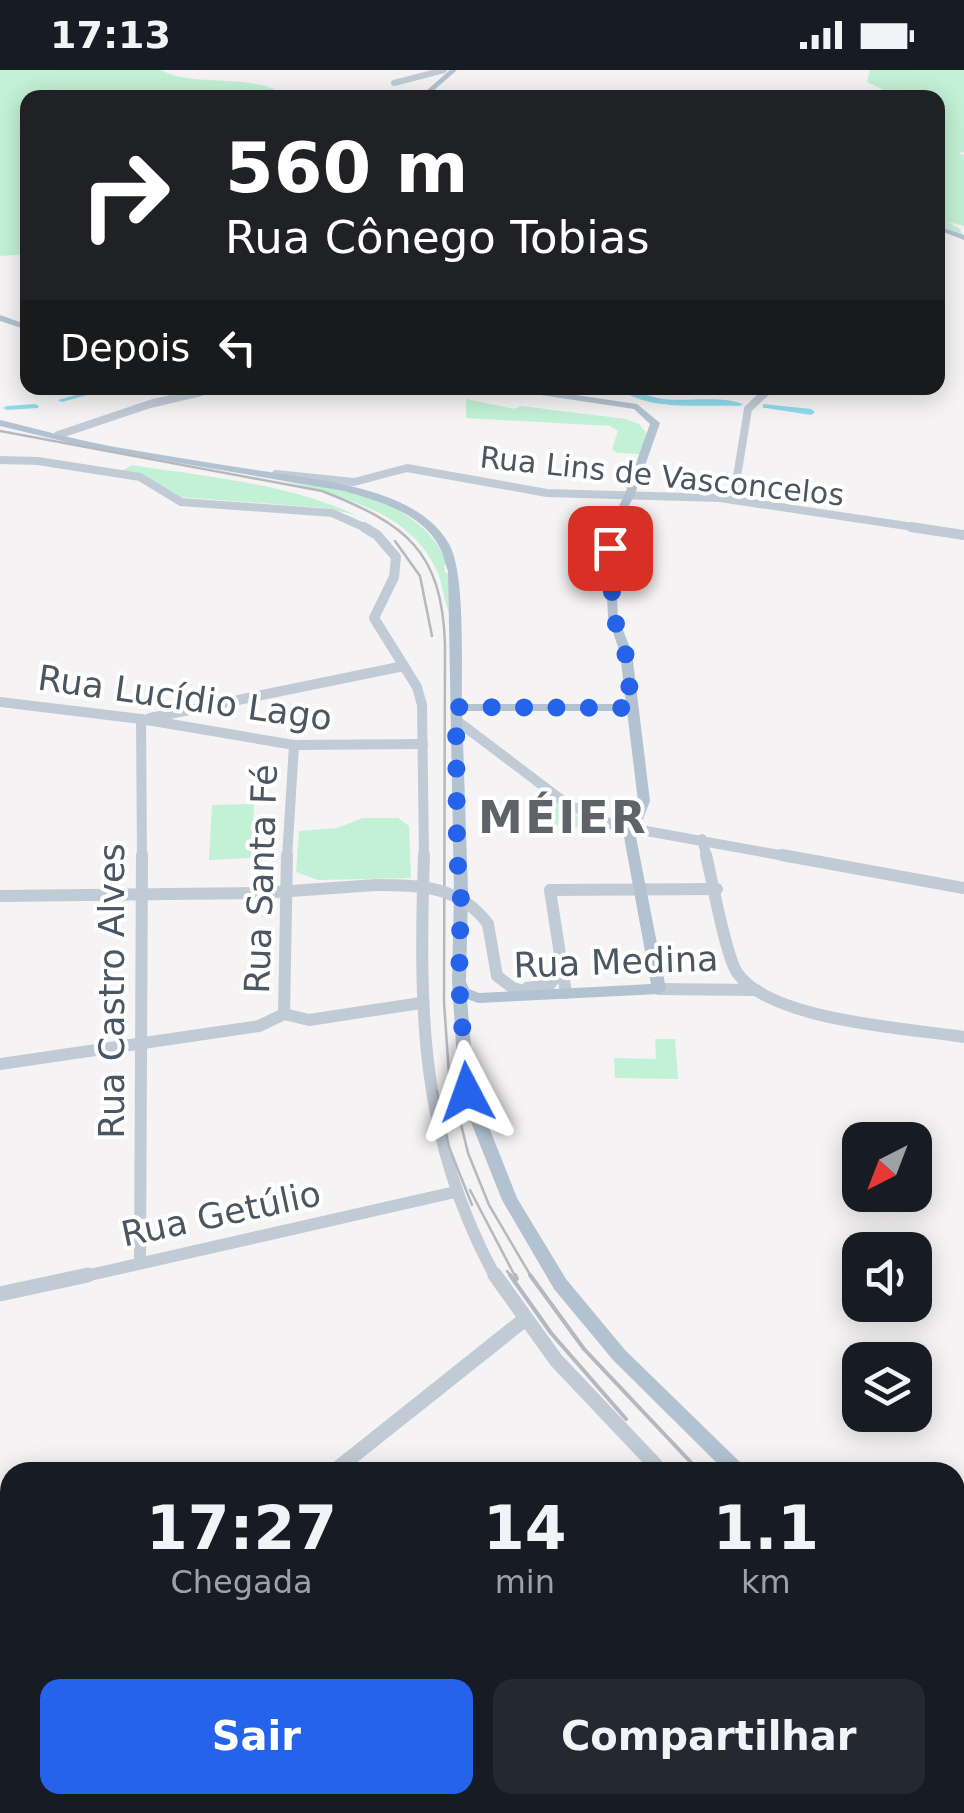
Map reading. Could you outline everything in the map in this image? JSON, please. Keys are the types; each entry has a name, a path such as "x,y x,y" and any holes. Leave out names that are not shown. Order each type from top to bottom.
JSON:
{"main road":[{"path":"426,90 444,70"},
{"path":"428,90 454,70"},
{"path":"422,74 435,74 437,78"},
{"path":"542,395 627,405 644,411 655,422 630,494 609,534 613,617 624,642 644,802 633,823 660,989"},
{"path":"0,423 87,446 372,495 412,514 436,534 452,566 461,892 459,982 467,1092 510,1200 560,1284 619,1355 728,1462"},
{"path":"456,713 632,708"},
{"name":"Rua Medina","path":"459,982 464,992 478,998 660,989"},
{"name":"Rua Medina","path":"461,1017 467,1004 478,998"},
{"path":"463,1044 469,1045 472,1107"}],"street":[{"path":"390,90 407,70"},
{"path":"394,83 444,70"},
{"path":"58,436 188,395"},
{"path":"734,494 748,409 763,395"},
{"path":"0,460 140,477 176,501 337,514 366,526 396,556 394,577 374,618 421,697 421,1004 426,1088 437,1139 482,1253 524,1320 653,1462"},
{"name":"Rua Lins de Vasconcelos","path":"238,470 354,482 407,468 547,493 720,498 964,535"},
{"path":"720,498 734,494 746,501"},
{"path":"141,719 404,666"},
{"name":"Rua Lucídio Lago","path":"0,702 141,719 294,746 424,744"},
{"path":"456,713 569,805 703,840 964,885"},
{"name":"Rua Castro Alves","path":"140,1263 144,1044 141,719"},
{"name":"Rua Santa Fé","path":"284,1014 284,910 295,890 294,746"},
{"path":"703,840 736,974 756,990 785,1008 964,1037"},
{"path":"0,896 262,893 376,885 445,891 469,903 488,924 493,968 503,983 521,992 542,995"},
{"path":"566,993 550,890 717,889"},
{"path":"295,890 423,890"},
{"path":"284,910 295,890"},
{"path":"503,983 539,988 554,982 560,972"},
{"path":"728,987 736,974"},
{"name":"Rua Medina","path":"660,989 756,990"},
{"path":"0,1064 259,1026 284,1014 309,1020 421,1004"},
{"name":"Rua Getúlio","path":"0,1294 455,1192"},
{"path":"346,1462 524,1320"}],"green space":[{"path":"0,70 160,70 192,79 259,84 276,90 20,90 20,255 0,256"},
{"path":"870,70 964,70 964,152 958,153 964,155 964,226 948,222 960,229 964,237 945,228 945,90 884,90 867,82"},
{"path":"466,399 515,409 521,406 626,419 639,424 647,434 640,454 617,453 612,449 618,431 610,426 466,418"},
{"path":"132,465 274,488 356,515 326,508 179,497 145,475 122,471"},
{"path":"274,478 374,499 417,523 435,541 448,564 444,565 448,573 449,612 435,567 422,546 405,530 365,506"},
{"path":"542,791 576,815 624,829 547,826"},
{"path":"254,804 251,858 209,860 212,805"},
{"path":"363,818 398,818 409,826 411,878 318,880 296,872 299,831 337,828"},
{"path":"655,1039 675,1039 678,1079 615,1078 614,1058 656,1059"}],"waterway":[{"path":"62,400 81,395"},
{"path":"635,395 663,402 739,404"},
{"path":"7,408 35,406"},
{"path":"766,406 811,412"}],"railway":[{"path":"0,431 322,491 397,529 427,563 442,612 445,645 444,1002 449,1075 468,1153 489,1205 531,1277"},
{"path":"395,541 420,576 432,636"},
{"path":"437,1091 449,1147 472,1205"},
{"path":"470,1190 516,1278"},
{"path":"507,1271 512,1278"},
{"path":"510,1275 551,1333 626,1419"},
{"path":"515,1275 517,1279"},
{"path":"531,1277 584,1349 691,1462"}],"district":[{"name":"MÉIER","path":"563,817"}],"route":[{"path":"467,1092 459,982 456,707 632,708 624,642 613,617 610,548"}]}
